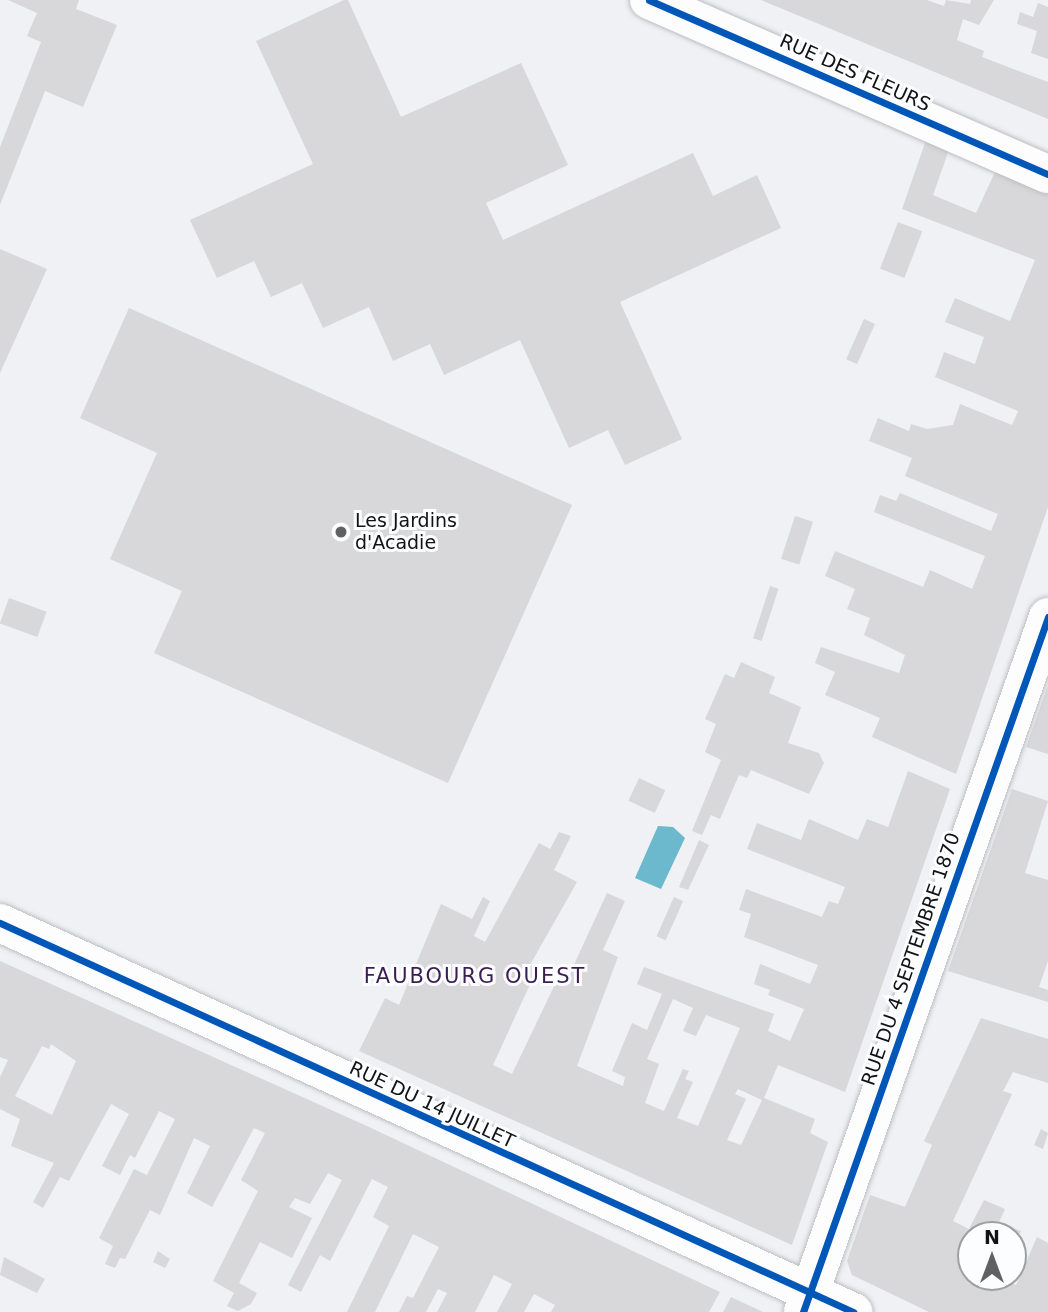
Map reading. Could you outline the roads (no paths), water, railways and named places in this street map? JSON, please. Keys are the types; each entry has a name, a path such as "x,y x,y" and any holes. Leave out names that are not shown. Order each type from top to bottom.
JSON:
{"street":[{"name":"RUE DES FLEURS","path":"649,0 1048,174"},
{"name":"RUE DU 4 SEPTEMBRE 1870","path":"806,1303 1048,617"},
{"name":"RUE DU 14 JUILLET","path":"0,923 806,1303 853,1312"}],"water":[{"path":"658,826 673,827 685,838 661,889 635,878"}],"place":[{"name":"Les Jardins d'Acadie","path":"341,532"}],"district":[{"name":"FAUBOURG OUEST","path":"475,976"}]}
